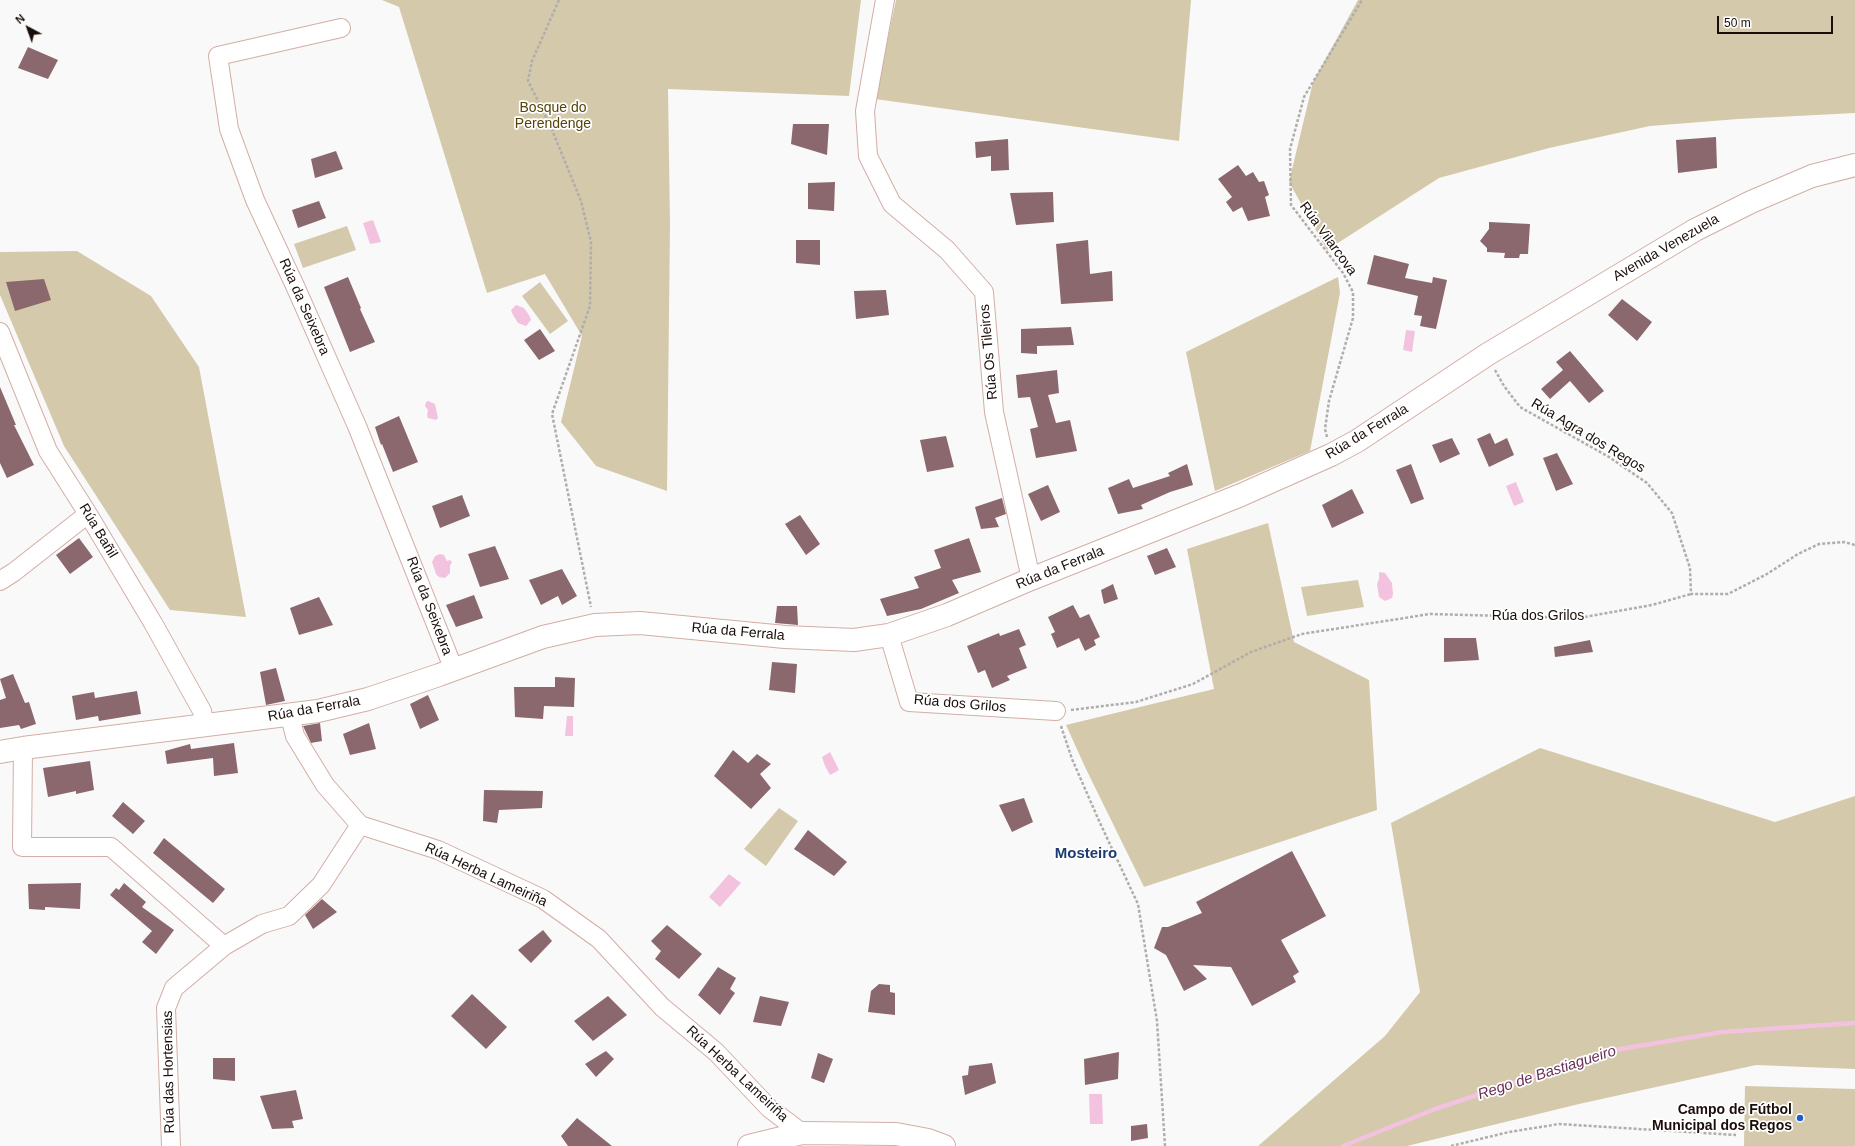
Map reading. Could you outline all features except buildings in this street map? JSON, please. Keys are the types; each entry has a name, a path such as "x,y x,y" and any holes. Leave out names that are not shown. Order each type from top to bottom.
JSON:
{"street":[{"name":"Rúa Os Tileiros","path":"885,0 865,111 868,156 892,204 947,250 984,292 994,412 1031,579"},
{"name":"Rúa da Seixebra","path":"341,28 218,56 229,129 255,200 357,426 454,670"},
{"name":"Avenida Venezuela","path":"1488,354 1695,230 1751,202 1812,176 1855,165"},
{"name":"Rúa Bañil","path":"0,332 48,451 88,514 153,623 202,711 205,726"},
{"name":"Rúa da Ferrala","path":"0,752 290,716 318,711 368,699 454,670 543,637 594,625 640,623 785,637 854,640 889,635 947,615 1031,579 1241,495 1331,455 1357,441 1488,354"},
{"path":"0,581 14,572 88,514"},
{"name":"Rúa dos Grilos","path":"889,635 909,702 1056,711"},
{"path":"290,716 295,736 325,786 360,825"},
{"path":"23,748 22,847 111,847 224,946"},
{"name":"Rúa das Hortensias","path":"171,1146 166,1008 174,988 224,946 262,924 289,916 321,885 360,825"},
{"name":"Rúa Herba Lameiriña","path":"360,825 438,850 543,899 599,939 662,1007 716,1052 769,1108 802,1133"},
{"path":"749,1146 802,1133 896,1134 928,1140 944,1146"}],"path":[{"path":"559,0 532,61 528,81 550,125 581,201 591,242 590,306 552,414 594,625"},
{"name":"Rúa Vilarcova","path":"1331,455 1325,429 1328,401 1353,318 1353,292 1342,273 1291,205 1290,149 1304,97 1362,0"},
{"name":"Rúa Agra dos Regos","path":"1488,354 1504,386 1520,407 1609,457 1647,483 1672,513 1690,568 1691,594"},
{"path":"1691,594 1728,594 1767,574 1798,554 1819,544 1844,542 1855,545"},
{"name":"Rúa dos Grilos","path":"1056,711 1136,702 1193,684 1251,652 1302,634 1430,614 1579,618 1652,605 1691,594"},
{"path":"1056,711 1072,759 1138,904 1157,1021 1165,1146"},
{"path":"1451,1146 1509,1132 1558,1124 1736,1135"}],"green space":[{"name":"Bosque do Perendenge","path":"382,0 861,0 849,96 668,89 670,225 667,491 596,466 561,422 582,336 545,274 487,293 399,7"},
{"path":"896,0 1191,0 1179,141 875,99"},
{"path":"1358,0 1855,0 1855,113 1738,119 1650,126 1549,148 1439,178 1327,250 1289,182 1313,82"},
{"path":"347,226 356,250 303,268 294,244"},
{"path":"77,251 151,296 199,367 246,617 170,610 64,446 0,295 0,252"},
{"path":"1338,277 1340,293 1310,451 1215,491 1186,352"},
{"path":"540,282 568,321 550,334 522,296"},
{"path":"1268,523 1294,642 1369,680 1377,810 1144,887 1066,725 1214,689 1187,549"},
{"path":"1358,580 1364,607 1307,616 1301,587"},
{"path":"1540,748 1775,822 1855,796 1855,1069 1756,1065 1579,1104 1407,1146 1258,1146 1385,1036 1420,992 1391,823"},
{"path":"779,808 798,821 766,866 744,849"},
{"name":"Campo de Fútbol Municipal dos Regos","path":"1745,1086 1855,1089 1855,1146 1744,1146"}],"shaded area":[{"path":"373,220 381,242 370,244 363,223"},
{"path":"516,305 524,308 529,315 531,320 526,326 518,323 513,315 511,310"},
{"path":"1406,330 1415,331 1412,352 1403,350"},
{"path":"428,401 435,404 438,418 436,420 428,418 427,416 428,410 425,406 426,402"},
{"path":"1516,482 1524,502 1514,506 1506,486"},
{"path":"440,554 444,555 447,561 450,560 452,562 450,566 450,573 445,578 439,577 436,574 432,562 435,556"},
{"path":"1379,572 1385,573 1392,583 1392,598 1385,601 1379,597 1377,584"},
{"path":"567,716 573,716 573,736 565,736"},
{"path":"830,752 839,770 830,775 822,757"},
{"path":"729,874 741,883 720,907 709,897"},
{"path":"1089,1094 1102,1094 1103,1124 1090,1124"}],"waterway":[{"name":"Rego de Bastiagueiro","path":"1343,1146 1435,1109 1609,1051 1722,1032 1855,1023"}],"place":[{"name":"Campo de Fútbol Municipal dos Regos","path":"1800,1118"}],"district":[{"name":"Mosteiro","path":"1086,854"}]}
